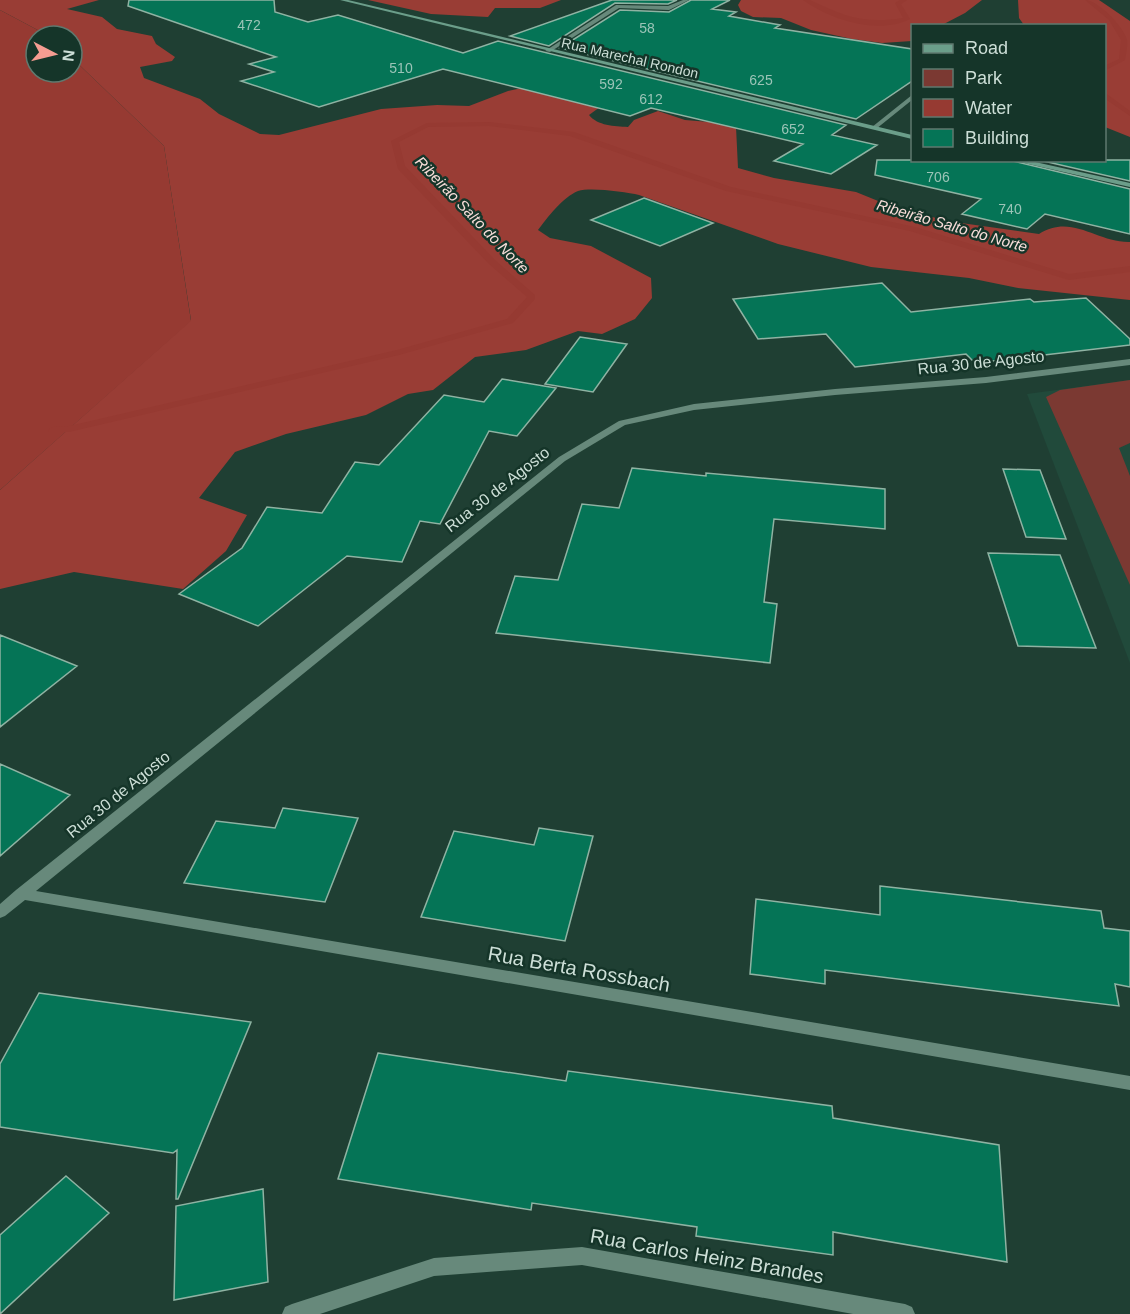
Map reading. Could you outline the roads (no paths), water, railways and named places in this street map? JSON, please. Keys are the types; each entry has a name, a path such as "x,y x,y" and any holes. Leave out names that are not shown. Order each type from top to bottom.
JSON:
{"main road":[{"name":"Rua Marechal Rondon","path":"342,0 911,137"},
{"path":"1023,162 1130,185"}],"street":[{"path":"548,51 618,6 669,8 687,0"},
{"path":"873,128 911,98"},
{"name":"Rua 30 de Agosto","path":"0,912 562,459 622,423 694,406 986,380 1130,362"},
{"name":"Rua Berta Rossbach","path":"21,894 1130,1083"},
{"name":"Rua Carlos Heinz Brandes","path":"292,1314 434,1267 582,1256 905,1314"}],"water":[{"path":"0,10 26,24 24,24 24,84 84,84 84,69 164,146 191,321 0,490"}],"waterway":[{"name":"Ribeirão Salto do Norte","path":"806,0 844,18 877,23 907,19 898,3 904,0"},
{"name":"Ribeirão Salto do Norte","path":"1088,0 1111,19 1124,40 1122,60 1106,68"},
{"name":"Ribeirão Salto do Norte","path":"1106,96 1130,114"},
{"name":"Ribeirão Salto do Norte","path":"53,430 69,429 399,352 510,321 532,297 492,262 401,167 395,141 427,125 489,124 571,134 729,189 912,229 1069,277 1130,269"}]}
